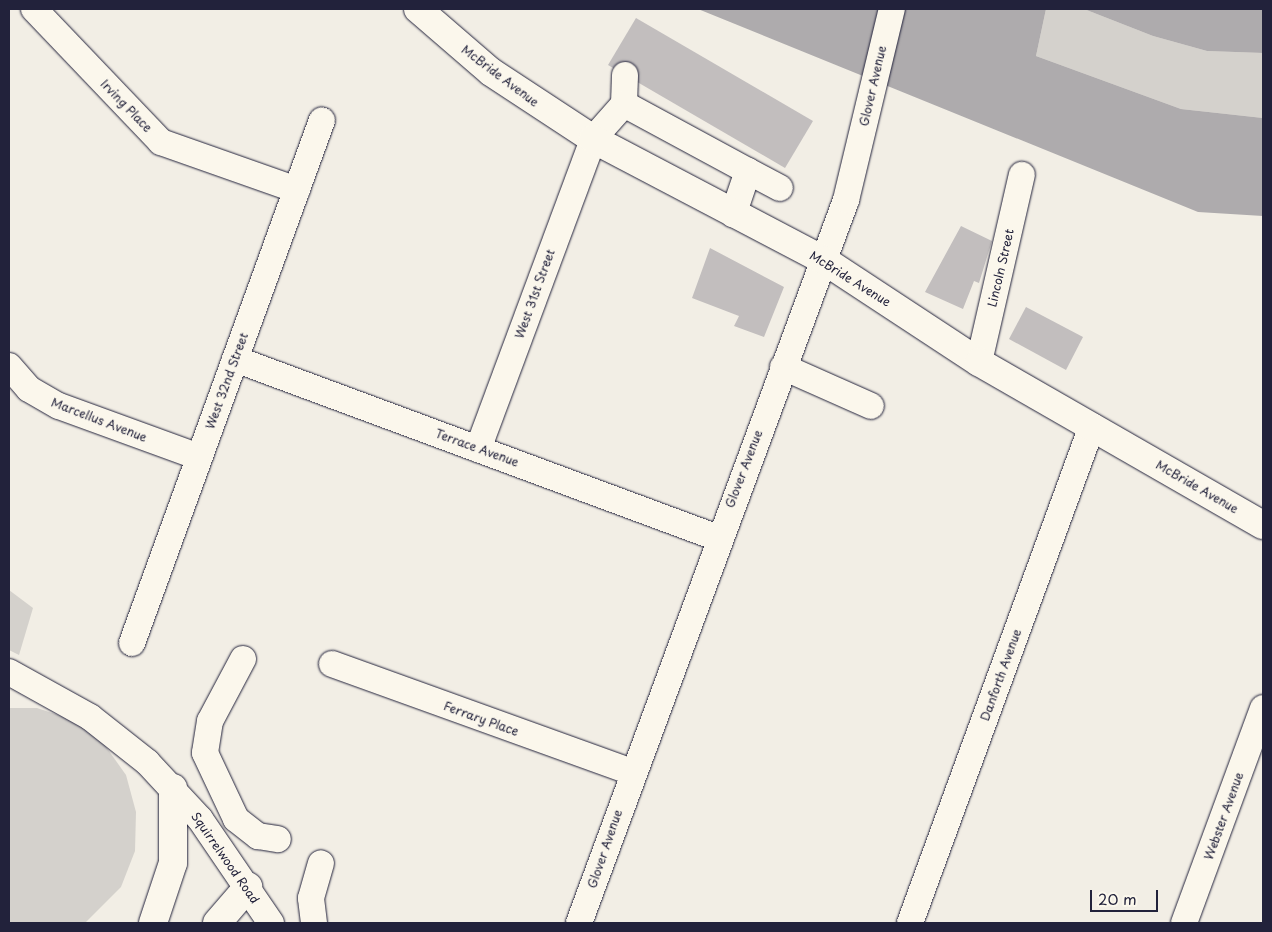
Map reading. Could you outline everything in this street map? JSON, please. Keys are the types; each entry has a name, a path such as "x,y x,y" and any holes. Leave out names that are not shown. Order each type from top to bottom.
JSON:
{"main road":[{"name":"McBride Avenue","path":"418,9 491,72 593,139 733,215 825,261 979,362 1263,525"},
{"path":"153,923 173,863 173,788"},
{"path":"217,923 248,887"}],"street":[{"name":"Irving Place","path":"34,9 161,142 297,190"},
{"name":"Glover Avenue","path":"578,923 718,538 825,261 865,120 892,9"},
{"path":"593,139 624,104 625,75"},
{"path":"624,104 780,188"},
{"name":"West 32nd Street","path":"132,643 322,120"},
{"name":"West 31st Street","path":"478,449 593,139"},
{"path":"733,215 748,171"},
{"name":"Lincoln Street","path":"979,362 1022,175"},
{"name":"Terrace Avenue","path":"235,359 718,538"},
{"name":"Marcellus Avenue","path":"9,366 29,389 59,406 199,457"},
{"path":"783,366 871,406"},
{"name":"Danforth Avenue","path":"910,923 1092,426"},
{"path":"243,659 218,702 205,737 205,753 222,795 245,828 278,839"},
{"name":"Ferrary Place","path":"332,664 632,772"},
{"name":"Squirrelwood Road","path":"9,672 90,717 173,788 225,853 271,923"},
{"name":"Webster Avenue","path":"1184,923 1263,708"},
{"path":"225,853 245,828"},
{"path":"314,923 311,898 321,863"}],"shaded area":[{"path":"698,9 1046,9 1036,56 1181,109 1263,118 1263,216 1198,212"},
{"path":"1046,9 1084,9 1153,36 1207,51 1263,53 1263,118 1181,109 1036,56"},
{"path":"1084,9 1263,9 1263,53 1207,51 1153,36"},
{"path":"9,590 33,608 19,655 9,650"},
{"path":"9,708 37,708 73,720 104,744 126,775 136,812 135,851 121,887 85,923 9,923"}],"building":[{"path":"636,18 813,121 785,168 608,65"},
{"path":"961,226 992,241 979,283 974,281 963,309 925,292"},
{"path":"710,248 784,287 764,337 734,326 739,316 692,298"},
{"path":"1026,307 1083,337 1066,370 1009,339"}]}
